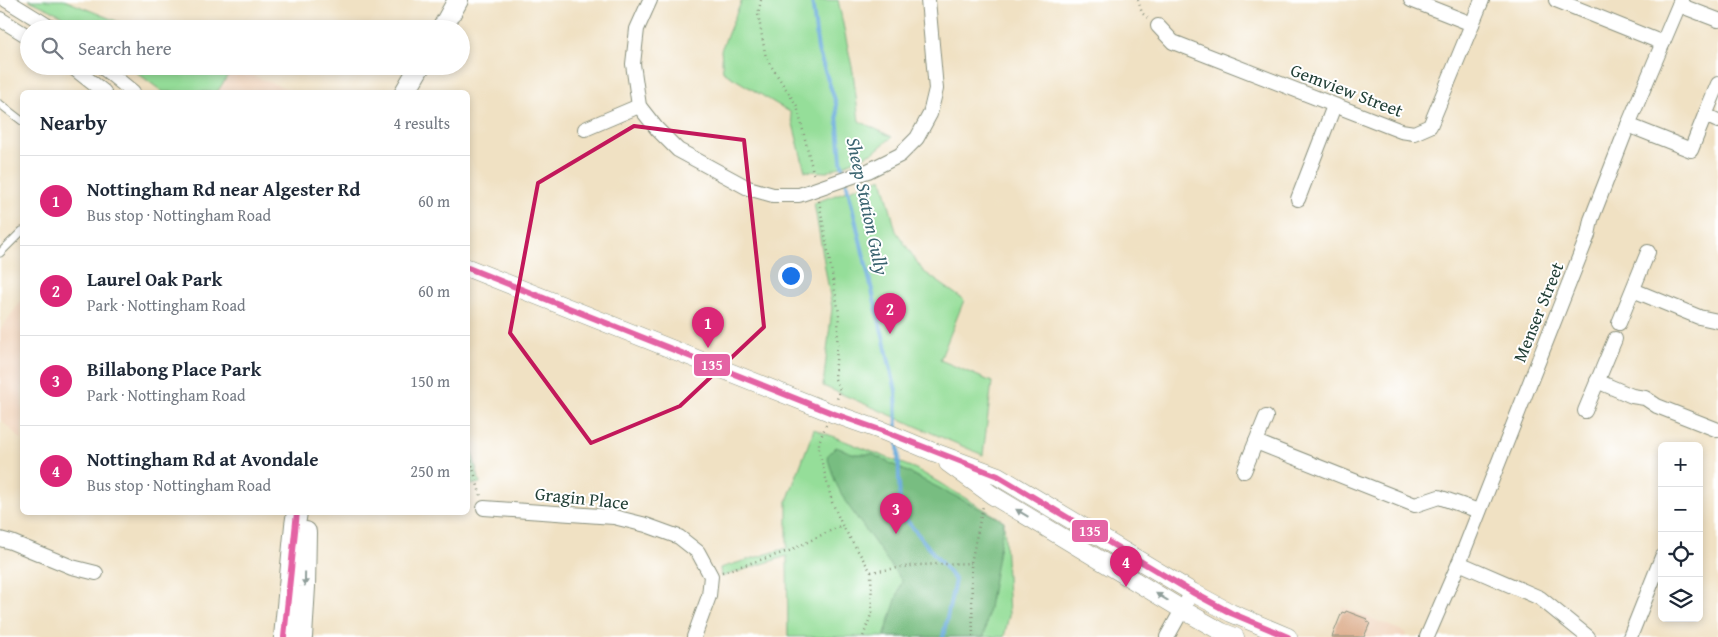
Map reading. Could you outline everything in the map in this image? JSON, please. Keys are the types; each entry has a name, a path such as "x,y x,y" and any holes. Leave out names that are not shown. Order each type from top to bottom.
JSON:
{"main road":[{"path":"447,20 458,0"},
{"path":"406,90 415,75"},
{"path":"284,637 297,515"},
{"path":"302,637 306,587 305,515"}],"street":[{"path":"6,0 38,20"},
{"path":"650,0 637,29 633,64 639,106 657,129 678,150 748,188 773,195 799,195 868,170 900,155 917,138 930,114 936,89 928,0"},
{"path":"1411,0 1472,24"},
{"name":"Gemview Street","path":"1158,26 1173,42 1334,106 1401,131 1414,133 1430,126 1482,0"},
{"path":"1556,0 1663,43"},
{"path":"1680,2 1718,20"},
{"name":"Menser Street","path":"1427,637 1459,563 1588,235 1591,220 1628,126 1680,2"},
{"path":"0,19 20,31"},
{"path":"82,75 101,90"},
{"path":"112,75 131,90"},
{"path":"1628,126 1691,150 1712,118 1718,84"},
{"path":"585,129 639,106"},
{"path":"1298,199 1334,106"},
{"path":"1619,323 1648,252"},
{"path":"470,269 832,413 998,476 1192,592 1231,613 1288,637"},
{"path":"1633,290 1699,317 1718,321"},
{"path":"1585,411 1614,339"},
{"path":"1598,381 1632,396 1644,398 1657,406 1718,430"},
{"path":"1244,470 1266,417"},
{"path":"1256,442 1415,505 1439,497 1479,511"},
{"path":"931,451 992,495 1183,610 1222,632 1235,637"},
{"name":"Gragin Place","path":"484,508 614,517 646,525 678,538 698,552 711,576"},
{"path":"0,540 11,542 72,567 96,573"},
{"path":"1459,563 1540,598 1588,637"},
{"path":"1630,637 1658,567"},
{"path":"694,637 709,596 711,576"},
{"path":"1167,637 1192,592"}],"lane":[{"path":"0,104 20,119"},
{"path":"0,253 20,233"}],"path":[{"path":"761,0 758,14 766,58 797,106 817,190 839,313 835,379 840,390 819,442 819,451 832,502 842,526 871,572 872,612 863,637"},
{"path":"1138,0 1142,13 1158,26"},
{"path":"470,458 484,508"},
{"path":"973,637 971,563 984,502"},
{"path":"711,576 789,551 842,526"},
{"path":"871,572 918,565 971,563"}],"highlighted area":[{"path":"634,126 744,140 764,327 680,406 591,443 510,333 538,183"}],"shaded area":[{"path":"228,75 251,75 290,90 218,90"},
{"path":"20,303 20,438 0,419 0,330"},
{"path":"1343,607 1407,633 1405,637 1331,637"}],"green space":[{"path":"29,0 64,0 114,20 67,20 59,14"},
{"path":"742,0 838,0 853,72 859,121 892,137 874,152 827,172 805,171 790,112 723,72 721,50"},
{"path":"140,75 228,75 218,90 160,90"},
{"path":"882,178 896,231 923,271 964,300 940,360 992,382 983,455 823,386 832,308 814,203"},
{"path":"814,429 916,469 1004,521 1009,615 1004,637 788,637 787,556 721,577 720,568 787,548 787,501"},
{"path":"470,445 480,483 472,485 470,477"},
{"path":"836,447 855,454 872,454 1004,521 984,637 884,637 902,581 845,501 835,481 827,456"}],"building":[{"path":"1346,611 1367,619 1366,621 1370,623 1364,637 1332,637 1342,612 1345,613"}],"waterway":[{"name":"Sheep Station Gully","path":"812,0 818,50 836,103 841,160 896,391 897,431"},
{"name":"Sheep Station Gully","path":"898,443 900,512 955,580 943,637"}],"transit line":[{"name":"135","path":"470,269 832,413 998,476 1192,592 1231,613 1288,637"},
{"name":"135","path":"284,637 297,515"}],"place":[{"name":"Laurel Oak Park","path":"890,334"},
{"name":"Nottingham Rd near Algester Rd","path":"708,348"},
{"name":"Billabong Place Park","path":"896,534"},
{"name":"Nottingham Rd at Avondale","path":"1126,587"}]}
